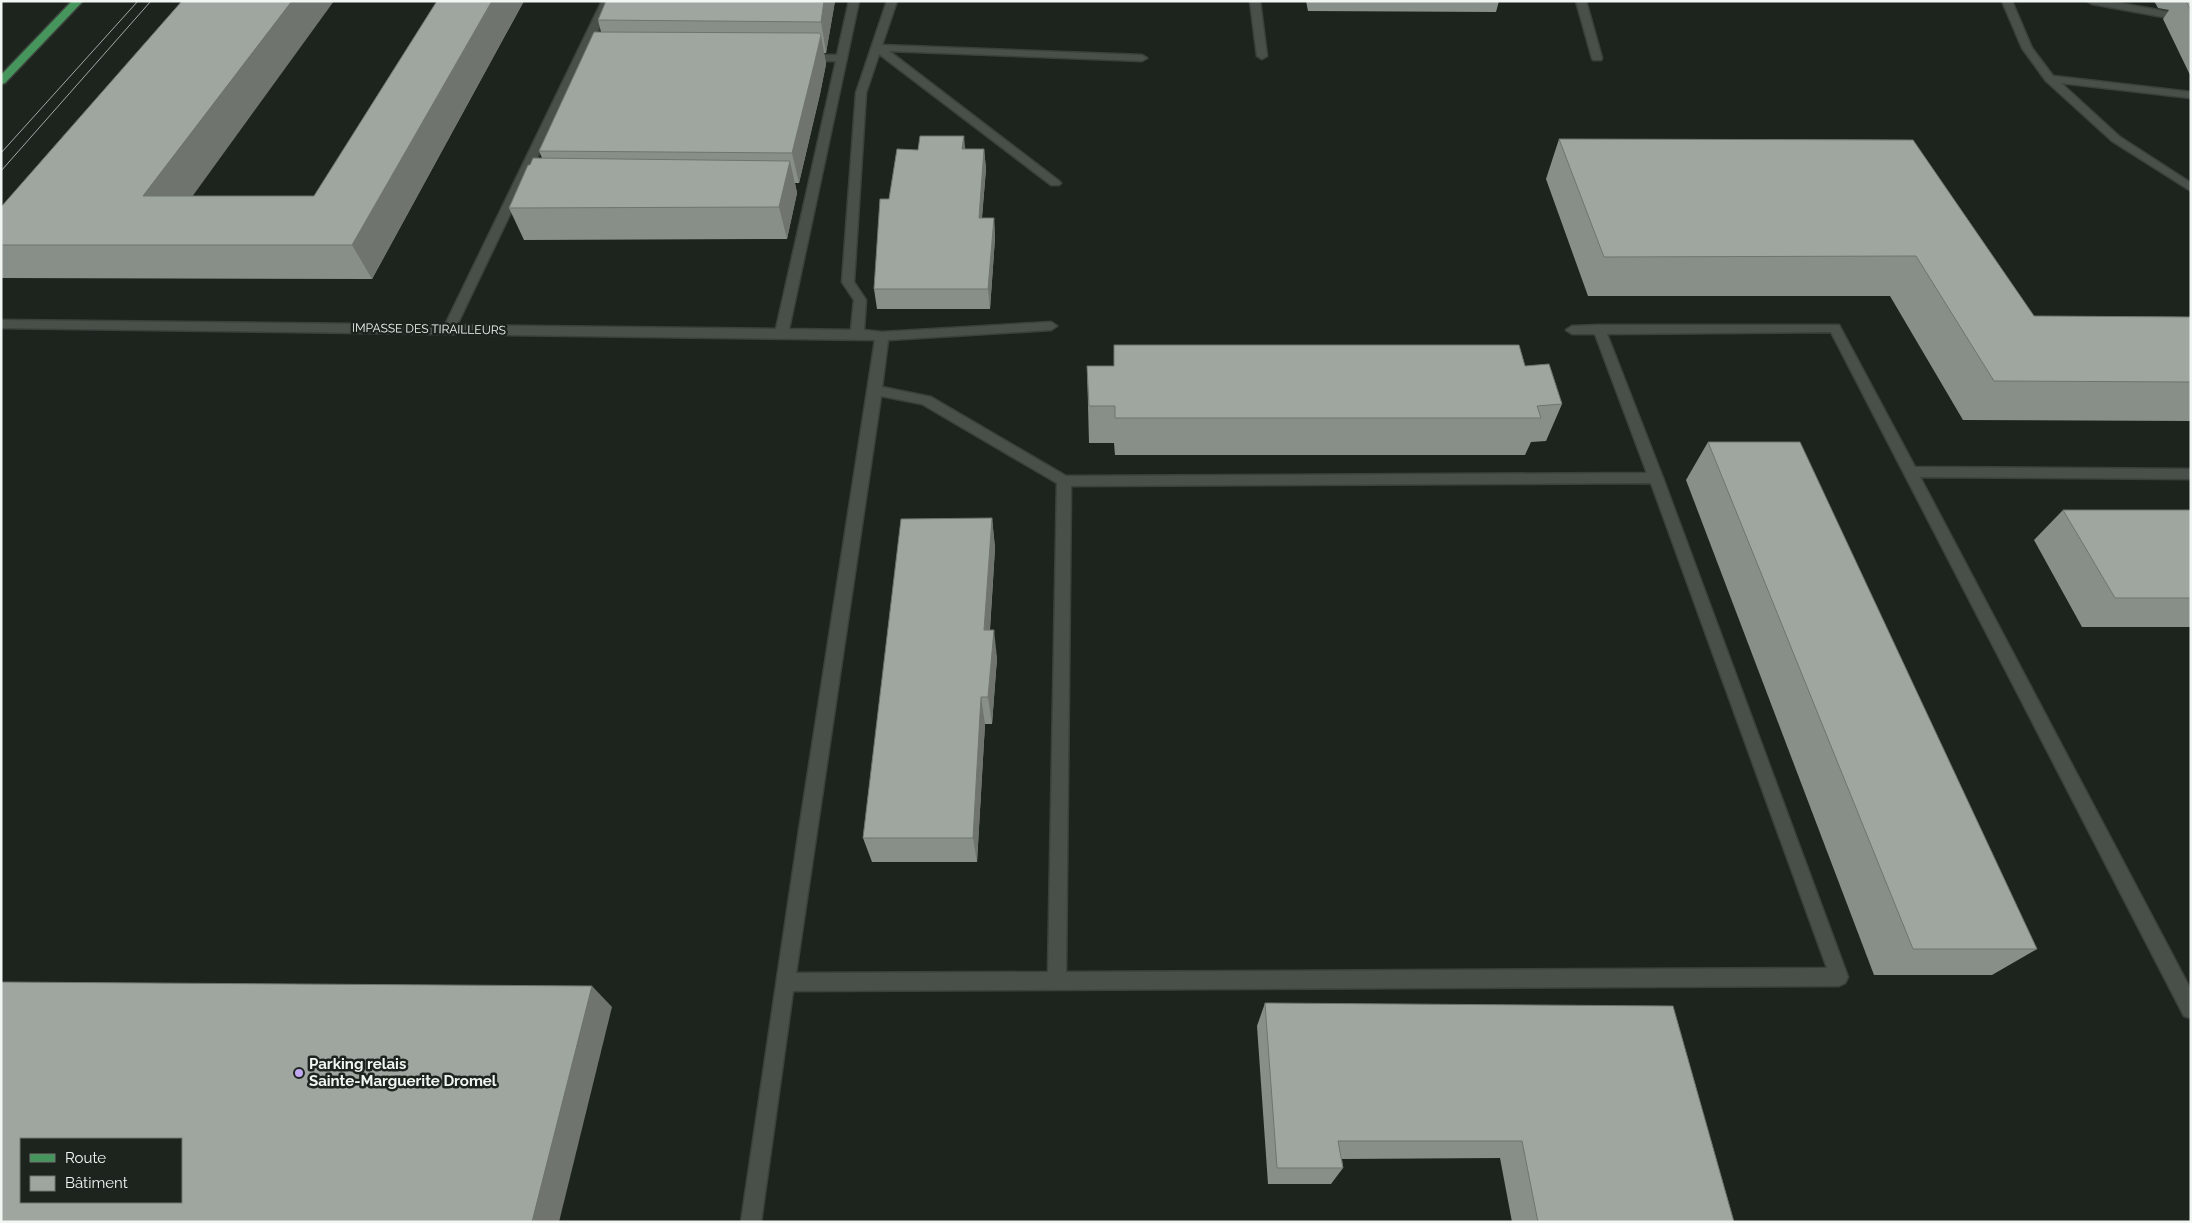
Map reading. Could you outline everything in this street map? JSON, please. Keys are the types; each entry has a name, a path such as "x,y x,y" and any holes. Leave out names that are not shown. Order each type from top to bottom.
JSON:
{"main road":[{"path":"1,81 78,1"}],"street":[{"path":"449,329 523,185 585,56 607,1"},
{"path":"782,332 809,188 842,58 854,1"},
{"path":"857,334 860,300 848,282 861,93 878,48 892,1"},
{"path":"1255,1 1262,56"},
{"path":"1581,1 1597,58"},
{"path":"2007,1 2026,48 2050,79 2116,139 2191,188"},
{"path":"2092,1 2191,19"},
{"path":"878,48 1142,58"},
{"path":"878,48 924,81 1055,183"},
{"path":"794,58 842,58"},
{"path":"2050,79 2191,95"},
{"name":"IMPASSE DES TIRAILLEURS","path":"1,324 782,332 882,336 1051,326"},
{"path":"1572,330 1836,328 2191,1010"},
{"path":"786,982 1840,976 1600,329"},
{"path":"751,1222 882,336"},
{"path":"875,390 926,400 1064,481 1656,478"},
{"path":"1911,472 2191,474"},
{"path":"1057,981 1064,481"}],"building":[{"path":"182,1 292,1 143,196 314,196 437,1 492,1 352,245 1,245 1,207"},
{"path":"606,1 824,1 821,22 598,20"},
{"path":"2186,1 2191,1 2191,11"},
{"path":"594,32 819,33 821,35 792,153 539,151"},
{"path":"920,136 964,136 962,149 984,149 979,218 994,218 988,289 874,289 880,199 889,199 897,149 918,150"},
{"path":"1559,139 1913,140 2034,316 2191,317 2191,382 1994,381 1916,256 1604,257"},
{"path":"533,158 790,161 779,207 509,208"},
{"path":"1114,345 1519,345 1525,366 1549,364 1562,404 1537,406 1541,418 1115,418 1115,406 1089,406 1087,366 1114,366"},
{"path":"1708,442 1800,442 2037,949 1913,949"},
{"path":"2063,510 2191,510 2191,598 2115,598"},
{"path":"992,518 984,630 994,630 988,697 981,697 973,838 863,838 901,519"},
{"name":"Parking relais Sainte-Marguerite Dromel","path":"1,982 592,986 532,1222 1,1222"},
{"path":"1265,1003 1673,1006 1734,1222 1538,1222 1522,1141 1338,1141 1343,1168 1277,1168"}],"tram line":[{"path":"1,153 138,1"},
{"path":"1,171 151,1"}],"place":[{"name":"Parking relais Sainte-Marguerite Dromel","path":"299,1073"}]}
